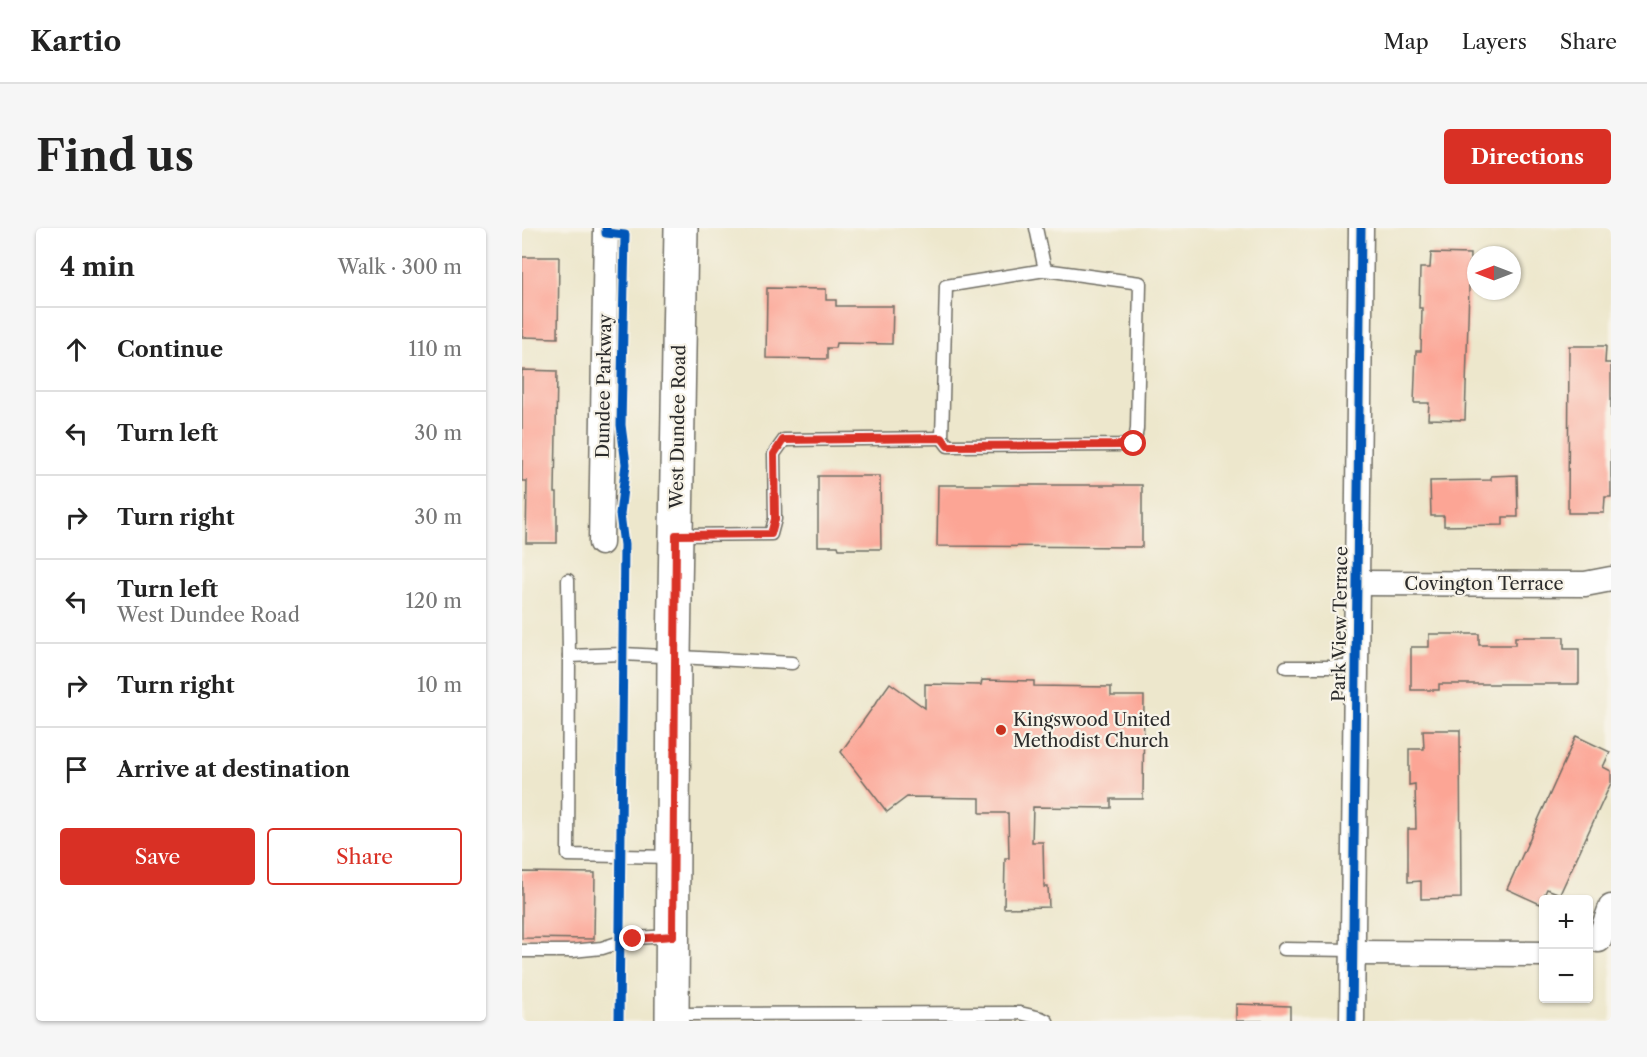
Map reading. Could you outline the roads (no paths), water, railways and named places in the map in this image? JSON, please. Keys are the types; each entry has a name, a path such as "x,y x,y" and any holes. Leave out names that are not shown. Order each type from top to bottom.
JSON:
{"main road":[{"name":"West Dundee Road","path":"672,1018 674,656 681,228"}],"street":[{"name":"Dundee Parkway","path":"601,543 606,228"},
{"name":"Park View Terrace","path":"1352,1021 1361,228"},
{"name":"Covington Terrace","path":"1357,583 1585,584 1611,579"},
{"path":"1599,940 1611,907"},
{"path":"1353,952 1539,954"}],"lane":[{"path":"1036,228 1045,270"},
{"path":"1045,270 1140,283 1137,429 1134,444 948,446 942,438 946,286 1045,270"},
{"path":"676,535 771,534 775,519 774,454 783,440 942,438"},
{"path":"568,580 568,855 674,857"},
{"path":"569,656 623,654 792,663"},
{"path":"1286,667 1356,667"},
{"path":"522,951 572,951 602,948 633,939 673,936"},
{"path":"1284,949 1353,952"},
{"path":"672,1018 1020,1013 1047,1021"}],"place":[{"name":"Kingswood United Methodist Church","path":"1001,730"}]}
